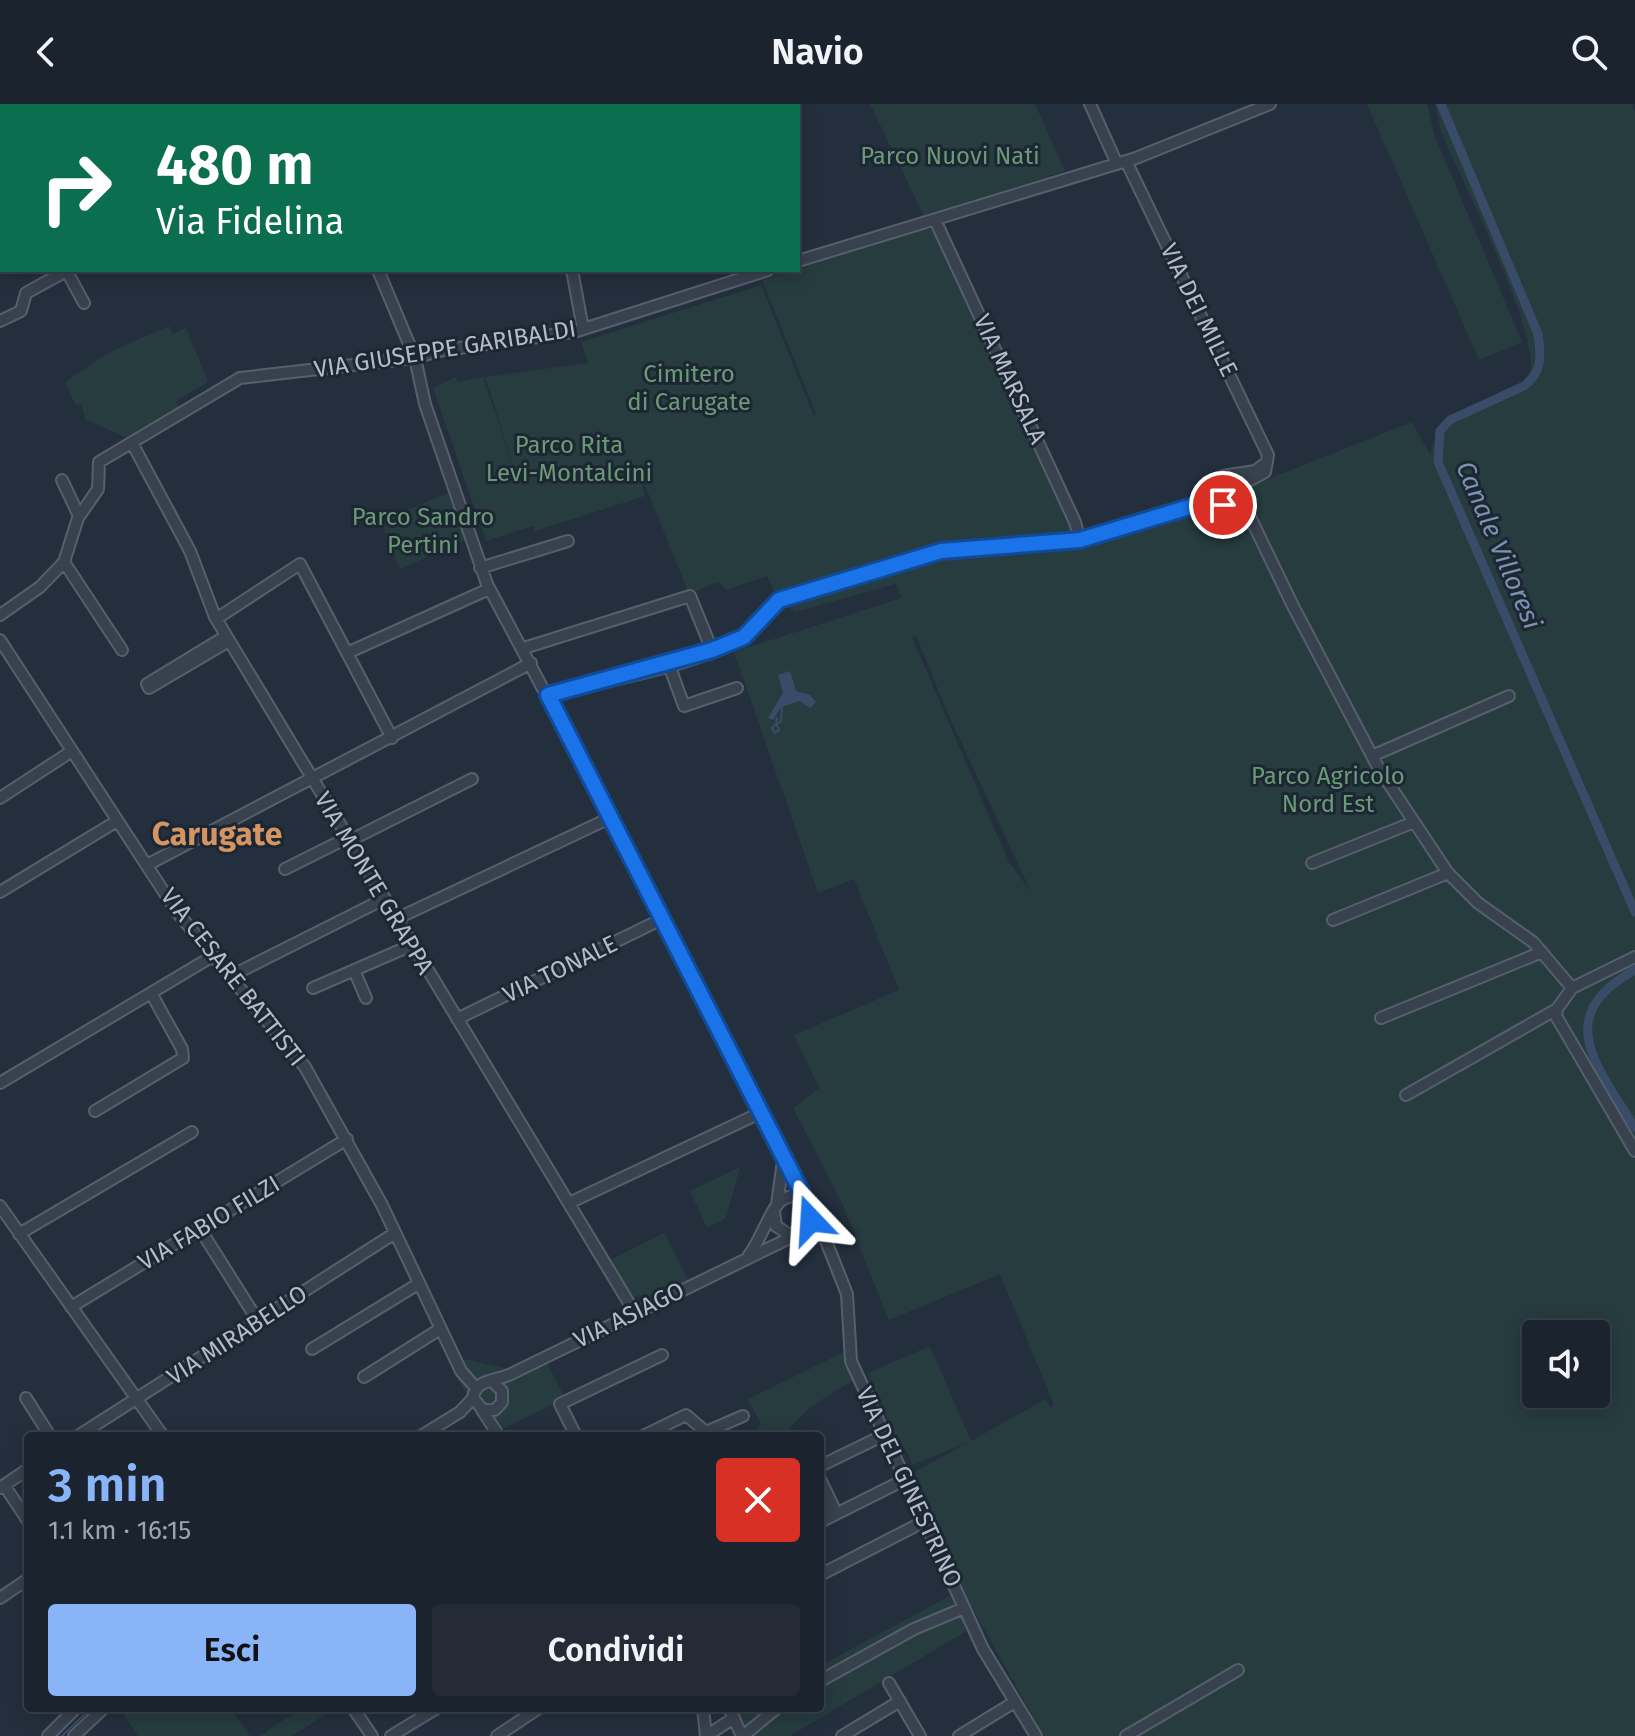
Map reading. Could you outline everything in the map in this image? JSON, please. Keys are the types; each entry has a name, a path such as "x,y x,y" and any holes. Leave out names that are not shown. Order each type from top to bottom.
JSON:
{"street":[{"name":"VIA DEI MILLE","path":"1090,104 1265,445 1268,460"},
{"path":"800,260 1122,163 1270,104"},
{"name":"VIA MARSALA","path":"935,220 1013,382 1075,522 1080,540"},
{"path":"0,321 21,311 26,293 63,272"},
{"path":"67,272 84,303"},
{"name":"VIA DEL GINESTRINO","path":"379,272 415,358 425,404 489,589 524,648 612,817 781,1151 848,1296 850,1358 964,1608 1013,1703 1036,1736"},
{"path":"572,272 583,329"},
{"name":"VIA GIUSEPPE GARIBALDI","path":"79,516 98,489 98,463 230,382 250,376 415,358 438,351 583,329 762,272"},
{"name":"VIA MONTE GRAPPA","path":"132,443 190,551 216,619 635,1313"},
{"path":"1186,508 1213,483 1231,473 1255,471 1268,460"},
{"path":"1237,488 1260,477 1268,460"},
{"path":"1213,483 1228,478 1237,488 1372,756 1448,873 1478,903 1542,952 1572,988"},
{"path":"0,615 40,587 64,562 79,516 62,480"},
{"path":"1213,483 1210,497 1222,504"},
{"path":"1222,504 1236,498 1237,488"},
{"path":"548,695 669,665 712,650 744,637 779,600 941,551 1080,540 1206,502 1241,506 1249,515"},
{"path":"480,568 568,541"},
{"path":"64,562 122,650"},
{"path":"216,619 300,564 392,738"},
{"path":"347,653 489,589"},
{"path":"524,648 690,596 712,650"},
{"path":"228,638 149,688 147,684 228,638"},
{"name":"VIA CESARE BATTISTI","path":"0,640 177,912 296,1054 347,1139 477,1401 499,1432"},
{"path":"147,865 531,663"},
{"path":"669,665 684,706 737,688"},
{"path":"1372,756 1509,696"},
{"path":"0,798 72,751"},
{"path":"285,869 472,779"},
{"path":"396,919 612,817"},
{"path":"0,892 117,821"},
{"path":"1312,863 1414,822"},
{"path":"1333,920 1448,873"},
{"path":"231,976 384,899"},
{"name":"VIA TONALE","path":"457,1019 662,919"},
{"path":"313,988 412,945"},
{"path":"1381,1018 1542,952"},
{"path":"0,1083 213,956"},
{"path":"1406,1095 1557,1009 1572,988 1635,957"},
{"path":"354,970 366,998"},
{"path":"95,1111 177,1064 183,1056 151,993"},
{"path":"1557,1009 1556,1016 1635,1151"},
{"path":"569,1203 762,1112"},
{"path":"19,1234 192,1132"},
{"name":"VIA FABIO FILZI","path":"71,1307 347,1139"},
{"name":"VIA DEL GINESTRINO","path":"775,1209 783,1172 781,1151"},
{"path":"748,1257 775,1209 785,1199 795,1197 812,1219 800,1233 790,1235 780,1230 775,1209"},
{"path":"2,1211 160,1432"},
{"path":"200,1229 258,1321"},
{"name":"VIA MIRABELLO","path":"84,1432 395,1233"},
{"name":"VIA ASIAGO","path":"493,1382 800,1233"},
{"path":"312,1349 418,1284"},
{"path":"364,1377 440,1329"},
{"path":"574,1432 560,1404 662,1355"},
{"path":"477,1401 495,1410 502,1402 502,1391 511,1374"},
{"path":"428,1432 477,1401 483,1382 493,1382 502,1391"},
{"path":"26,1398 47,1432"},
{"name":"VIA CESARE BATTISTI","path":"495,1410 501,1432"},
{"path":"651,1432 686,1415 706,1432 743,1416"},
{"path":"824,1464 884,1435"},
{"path":"24,1472 2,1486 24,1516"},
{"path":"824,1511 904,1480"},
{"path":"824,1486 837,1508"},
{"path":"824,1519 837,1508"},
{"path":"824,1573 923,1522"},
{"path":"0,1598 24,1582"},
{"path":"824,1679 914,1629 964,1608"},
{"path":"1126,1736 1238,1670"},
{"path":"889,1683 920,1736"},
{"path":"842,1736 900,1701"},
{"path":"959,1736 1013,1703"},
{"path":"48,1736 72,1712"},
{"path":"74,1736 100,1712"},
{"path":"356,1712 372,1736"},
{"path":"391,1736 430,1712"},
{"path":"497,1736 533,1712"},
{"path":"703,1712 706,1736"},
{"path":"706,1736 731,1713 743,1736 772,1712"}],"green space":[{"name":"Parco Nuovi Nati","path":"870,104 1035,104 1065,171 931,217 924,216"},
{"path":"1367,104 1427,104 1434,134 1522,342 1479,360"},
{"name":"Parco Agricolo Nord Est","path":"1435,104 1632,104 1635,112 1635,1736 1044,1736 964,1593 908,1476 968,1442 913,1465 905,1448 901,1450 868,1373 930,1346 971,1441 1046,1399 1050,1408 1054,1405 1000,1274 889,1320 842,1203 793,1108 819,1088 794,1035 899,990 854,879 818,893 734,652 901,598 896,584 795,612 776,595 767,576 726,590 718,582 689,594 645,485 642,486 645,496 535,531 533,526 486,541 433,388 456,377 458,382 483,377 519,484 485,377 588,363 581,342 761,285 814,416 816,414 762,280 787,272 800,272 800,268 927,228 938,232 1080,543 1151,527 1222,498 1238,497 1246,488 1412,422 1431,456 1442,427 1452,418 1529,381 1531,360 1513,296 1441,131","holes":["916,635 947,712 1031,892 1009,862 912,637"]},
{"path":"169,326 172,334 186,328 208,382 176,401 180,408 127,438 85,419 82,405 75,404 65,382 110,352"},
{"name":"Parco Sandro Pertini","path":"450,492 465,540 400,569 380,521"},
{"path":"740,1167 726,1218 707,1228 690,1191"},
{"path":"664,1233 689,1281 654,1298 631,1296 608,1261"},
{"path":"844,1352 856,1379 808,1410 788,1432 756,1432 761,1424 748,1399"},
{"path":"544,1357 565,1398 497,1432 487,1432 474,1408 460,1411 470,1401 451,1365 465,1359 516,1371"},
{"path":"953,1594 970,1629 790,1736 742,1736 730,1712 824,1712 824,1664"},
{"path":"122,1712 233,1712 250,1736 138,1736"},
{"path":"295,1712 329,1712 292,1736 260,1736"}],"water":[{"path":"790,671 796,691 810,695 816,702 810,708 800,701 781,707 773,720 768,718 783,693 778,675"}],"waterway":[{"name":"Canale Villoresi","path":"1441,104 1538,334 1540,356 1535,375 1524,386 1450,420 1440,431 1438,462 1635,912"},
{"path":"777,718 776,722 779,730 775,733 772,728 776,724 778,723 779,723 781,721 782,707"},
{"name":"Canale Villoresi","path":"1635,970 1609,987 1594,1006 1588,1024 1589,1043 1596,1063 1635,1128"},
{"path":"62,1736 87,1712"}],"district":[{"name":"Carugate","path":"217,834"}],"route":[{"path":"811,1220 801,1191 548,695 669,665 712,650 744,637 770,606 779,600 941,551 1080,540 1206,502 1223,505"}],"park label":[{"name":"Cimitero di Carugate","path":"689,388"},
{"name":"Parco Rita Levi-Montalcini","path":"569,459"}]}
